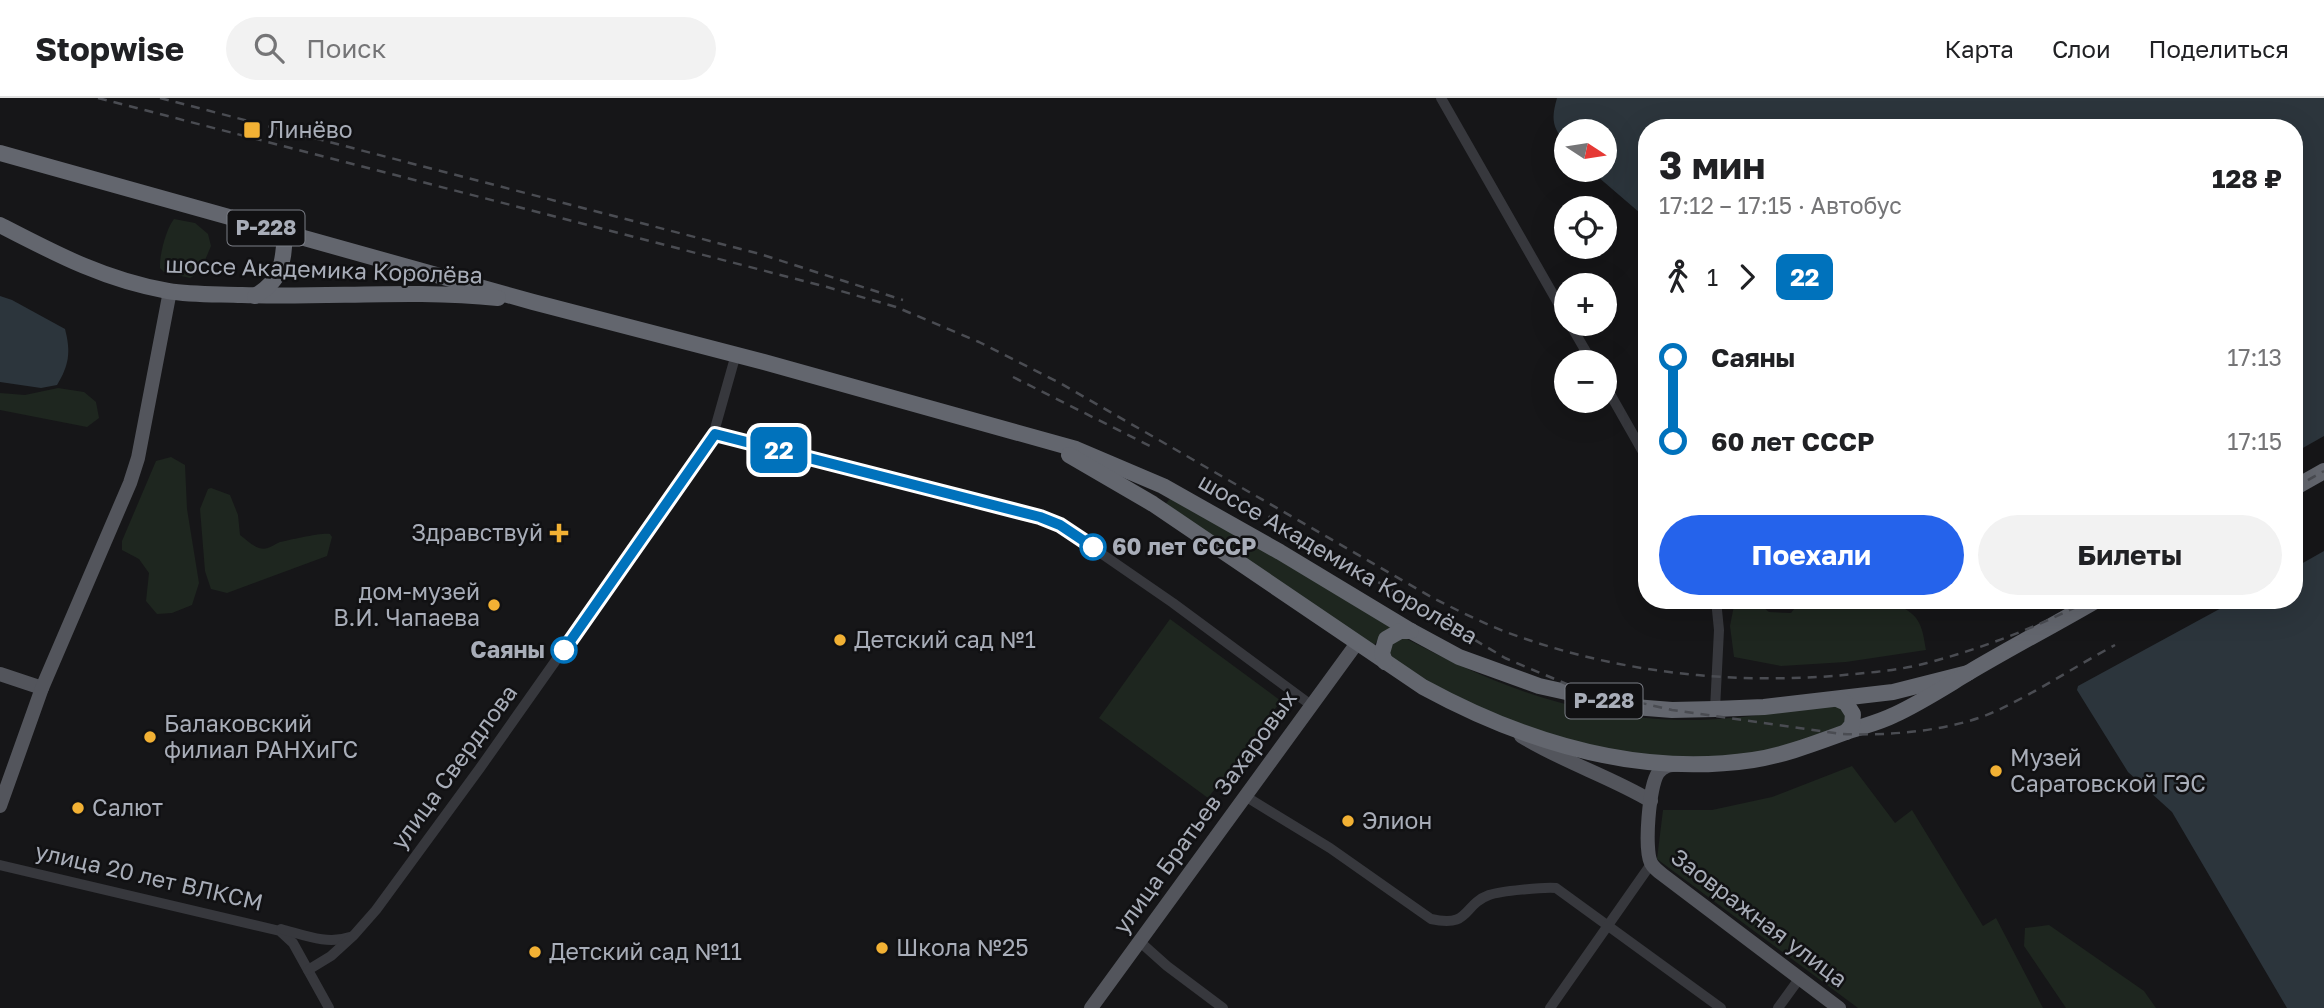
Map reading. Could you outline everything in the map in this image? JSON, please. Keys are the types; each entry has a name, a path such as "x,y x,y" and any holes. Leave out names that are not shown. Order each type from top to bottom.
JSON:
{"highway":[{"name":"шоссе Академика Королёва","path":"0,153 533,302 736,354 1076,449 1163,486 1460,657 1539,687 1634,707 1715,709 1893,692 1968,673"},
{"name":"шоссе Академика Королёва","path":"0,225 71,262 97,272 170,291 255,296 440,294 533,302"},
{"path":"255,296 268,288 276,278 284,255 285,233"},
{"name":"шоссе Академика Королёва","path":"1034,438 1109,477 1153,504 1385,662 1460,707 1511,730 1586,753 1679,764 1714,764 1778,755 1892,717 1968,673"},
{"path":"2303,483 2324,471"},
{"name":"Р-228","path":"1968,673 2080,609"},
{"path":"1385,662 1382,653 1386,639 1400,631 1411,631"},
{"path":"1837,699 1850,707 1853,714 1852,725 1846,732"}],"main road":[{"path":"0,806 42,688 130,483 138,458 170,291"},
{"name":"улица Братьев Захаровых","path":"1091,1008 1357,643"},
{"path":"0,674 42,688"},
{"path":"1511,730 1555,756 1605,776 1651,801"},
{"path":"1651,864 1648,838 1654,784 1659,771 1679,764"},
{"name":"Заовражная улица","path":"1651,864 1839,1008"}],"street":[{"path":"1441,98 1554,296"},
{"name":"улица Свердлова","path":"308,970 331,956 355,935 376,910 480,768 715,434 736,354"},
{"path":"1617,406 1638,443"},
{"path":"715,434 987,502 1060,525 1185,612 1311,705"},
{"path":"1715,709 1719,630 1717,609"},
{"path":"1245,796 1329,848 1431,919 1447,923 1458,920 1488,895 1556,888 1721,1008"},
{"path":"1550,1008 1651,864"},
{"name":"улица 20 лет ВЛКСМ","path":"0,865 271,927 287,935 293,943 329,1008"},
{"path":"271,927 324,940 343,940 355,935"},
{"path":"1139,941 1223,1008"},
{"path":"1778,1008 1799,979"}],"shaded area":[{"path":"1557,98 2324,98 2324,436 2303,448 2303,119 1638,119 1638,211 1604,182 1617,182 1617,119 1554,119"},
{"path":"174,219 195,223 208,234 211,246 200,272 190,278 164,272 160,268 168,229"},
{"path":"0,296 65,329 68,358 57,385 41,388 0,382"},
{"path":"58,388 84,392 96,402 99,418 87,427 0,410 0,393 25,395"},
{"path":"171,457 185,465 187,509 199,583 192,605 172,613 157,614 146,601 149,573 139,559 122,550 122,541 156,461"},
{"path":"208,489 230,495 238,515 240,535 254,546 265,549 280,542 330,534 332,537 327,556 227,593 211,589 205,571 200,509"},
{"path":"1172,496 1399,627 1380,638 1372,647 1165,505"},
{"path":"2324,551 2324,1008 2287,1008 2172,812 2128,772 2077,690 2078,686 2219,609 2303,609 2303,563"},
{"path":"1733,609 1766,609 1769,612 1791,613 1794,609 1905,609 1921,626 1926,650 1846,662 1781,666 1734,657 1730,626"},
{"path":"1170,619 1281,701 1208,798 1099,718"},
{"path":"1405,638 1504,684 1537,696 1605,713 1641,718 1698,720 1833,704 1843,707 1848,718 1837,731 1748,755 1648,758 1555,740 1449,694 1392,658 1388,652 1392,641"},
{"path":"1852,766 1895,823 1912,810 1983,926 1996,918 2043,1008 1858,1008 1657,859 1663,810 1712,810 1772,797"},
{"path":"2049,925 2144,991 2156,1008 2066,1008 2024,946 2025,928"}],"railway":[{"path":"98,98 896,307 979,342 1060,383 1433,598 1509,633 1596,659 1674,673 1714,676 1833,676 1916,666 1948,657 1990,644 2071,609"},
{"path":"160,98 760,254 903,300"},
{"path":"1013,377 1154,448"},
{"path":"2303,483 2324,471"},
{"path":"1241,500 1505,658 1576,688 1672,710 1842,734 1880,734 1941,728 1996,711 2115,645"}],"bus line":[{"name":"22","path":"564,650 715,434 1040,517 1060,525 1093,547"}],"place":[{"name":"Линёво","path":"252,130"},
{"name":"Здравствуй","path":"559,533"},
{"name":"60 лет СССР","path":"1093,547"},
{"name":"дом-музей В.И. Чапаева","path":"494,605"},
{"name":"Детский сад №1","path":"840,640"},
{"name":"Саяны","path":"564,650"},
{"name":"Балаковский филиал РАНХиГС","path":"150,737"},
{"name":"Музей Саратовской ГЭС","path":"1996,771"},
{"name":"Салют","path":"78,808"},
{"name":"Элион","path":"1348,821"},
{"name":"Школа №25","path":"882,948"},
{"name":"Детский сад №11","path":"535,952"}]}
